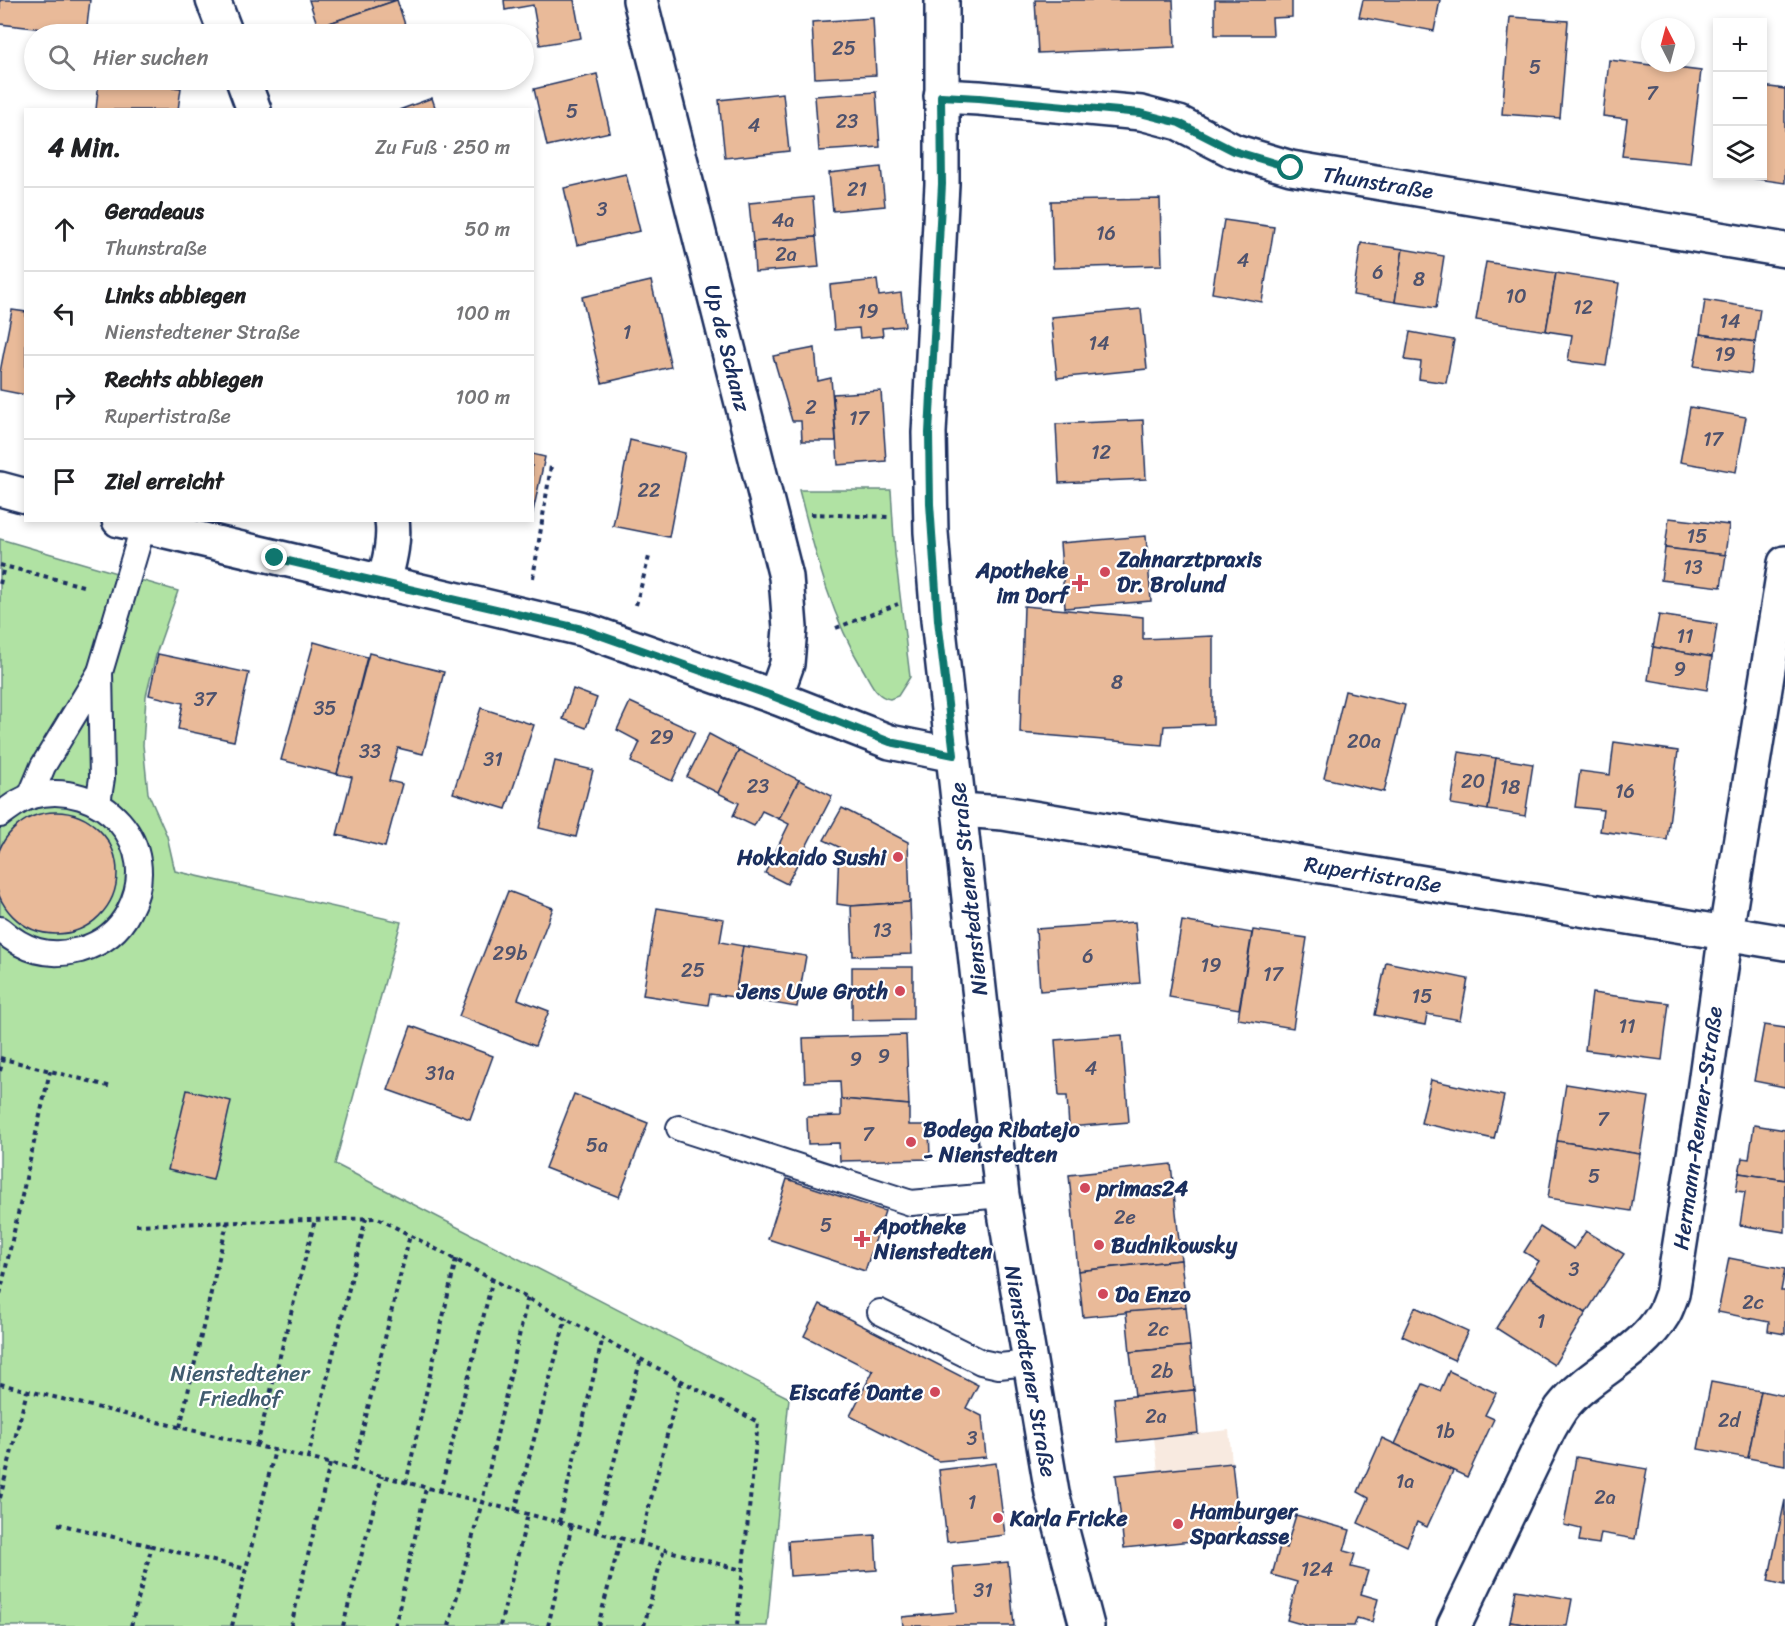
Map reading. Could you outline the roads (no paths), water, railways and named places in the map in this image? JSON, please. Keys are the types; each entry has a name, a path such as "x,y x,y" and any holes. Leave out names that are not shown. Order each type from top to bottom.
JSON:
{"street":[{"path":"213,0 222,24"},
{"name":"Up de Schanz","path":"640,0 786,577 790,628 787,664 775,697"},
{"name":"Nienstedtener Straße","path":"942,0 942,184 929,433 930,504 938,620 1002,1196 1052,1493 1087,1626"},
{"path":"247,90 253,108"},
{"name":"Thunstraße","path":"941,96 1140,113 1179,123 1234,151 1291,168 1785,249"},
{"path":"0,489 24,495"},
{"path":"384,583 391,554 392,522"},
{"path":"131,524 582,629 775,697 890,742 954,755"},
{"name":"Hermann-Renner-Straße","path":"1454,1626 1547,1433 1562,1409 1592,1379 1631,1350 1650,1332 1664,1314 1672,1294 1726,932 1785,563"},
{"name":"Rupertistraße","path":"960,810 1014,814 1785,943"}],"lane":[{"path":"30,797 43,766 100,672 122,596 131,524"},
{"path":"98,803 102,778 100,672"},
{"path":"0,815 30,797 53,793 75,795 98,803 116,817 129,835 138,855 140,878 135,900 125,919 110,936 90,947 65,954 39,952 14,942 0,929"},
{"path":"679,1128 911,1203 1002,1196"},
{"path":"880,1312 981,1362 999,1366 1030,1363"}],"place":[{"name":"Zahnarztpraxis Dr. Brolund","path":"1105,572"},
{"name":"Apotheke im Dorf","path":"1080,583"},
{"name":"Hokkaido Sushi","path":"898,857"},
{"name":"Jens Uwe Groth","path":"900,991"},
{"name":"Bodega Ribatejo - Nienstedten","path":"911,1142"},
{"name":"primas24","path":"1085,1188"},
{"name":"Apotheke Nienstedten","path":"862,1239"},
{"name":"Budnikowsky","path":"1099,1245"},
{"name":"Da Enzo","path":"1103,1294"},
{"name":"Eiscafé Dante","path":"935,1392"},
{"name":"Karla Fricke","path":"998,1518"},
{"name":"Hamburger Sparkasse","path":"1178,1524"}],"park label":[{"name":"Nienstedtener Friedhof","path":"240,1386"}]}
